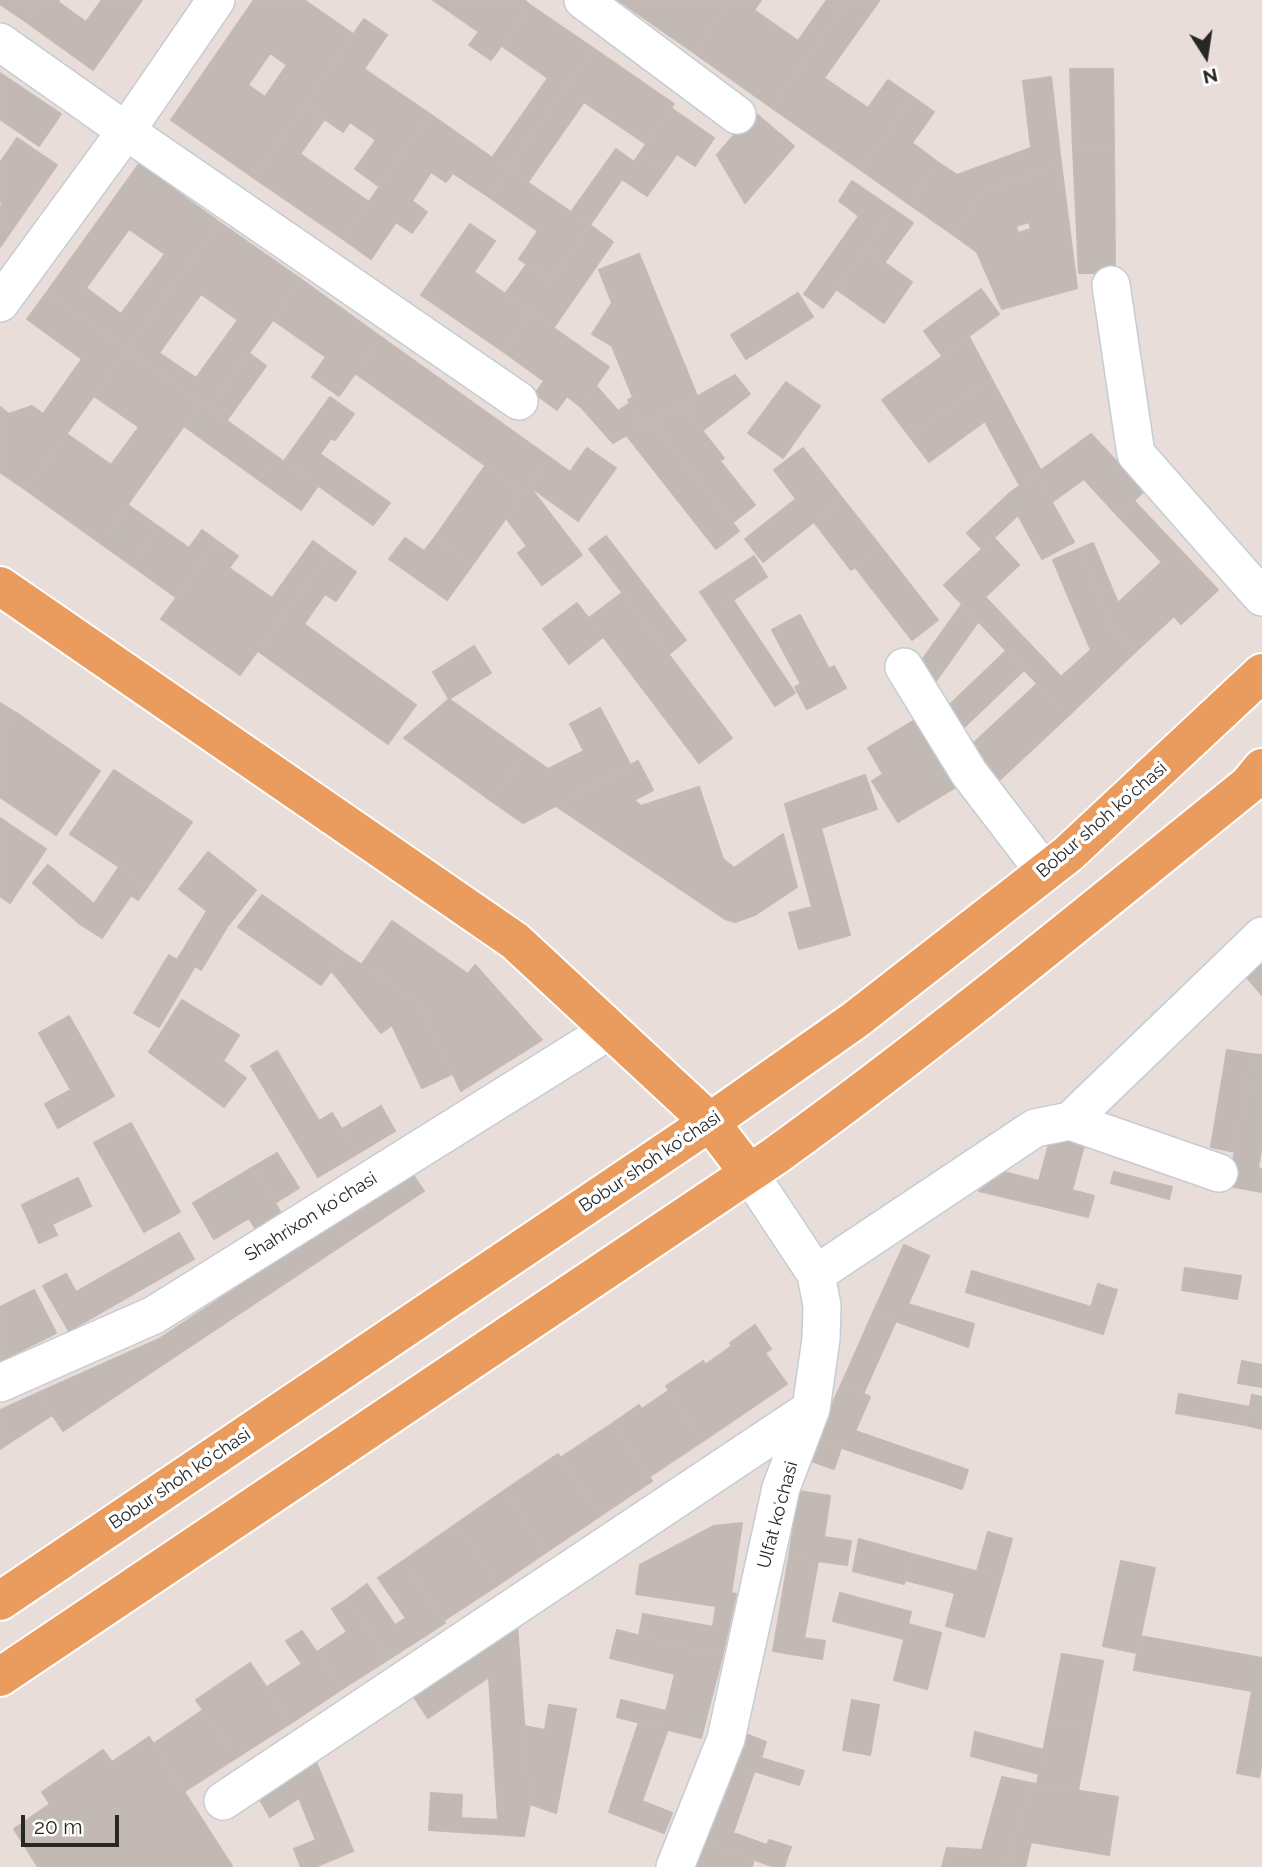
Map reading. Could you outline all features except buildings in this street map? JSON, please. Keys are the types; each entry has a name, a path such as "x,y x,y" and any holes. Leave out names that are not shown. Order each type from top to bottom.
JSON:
{"main road":[{"path":"1,589 515,941 710,1122 749,1173"},
{"name":"Bobur shoh koʻchasi","path":"0,1601 710,1122 855,1020 1068,854 1262,673"},
{"path":"0,1677 749,1173 903,1062 1257,779"}],"street":[{"path":"0,303 216,0"},
{"path":"583,0 737,114"},
{"path":"0,42 519,401"},
{"path":"1111,285 1136,454 1262,597"},
{"path":"904,667 969,773 1044,872"},
{"path":"1070,1121 1262,936"},
{"name":"Shahrixon koʻchasi","path":"0,1383 154,1315 610,1030"},
{"path":"816,1274 1035,1128 1070,1121 1219,1173"},
{"name":"Ulfat koʻchasi","path":"675,1867 726,1738 781,1488 811,1409 821,1339 822,1306 816,1274 749,1173"},
{"path":"223,1801 811,1409"}]}
